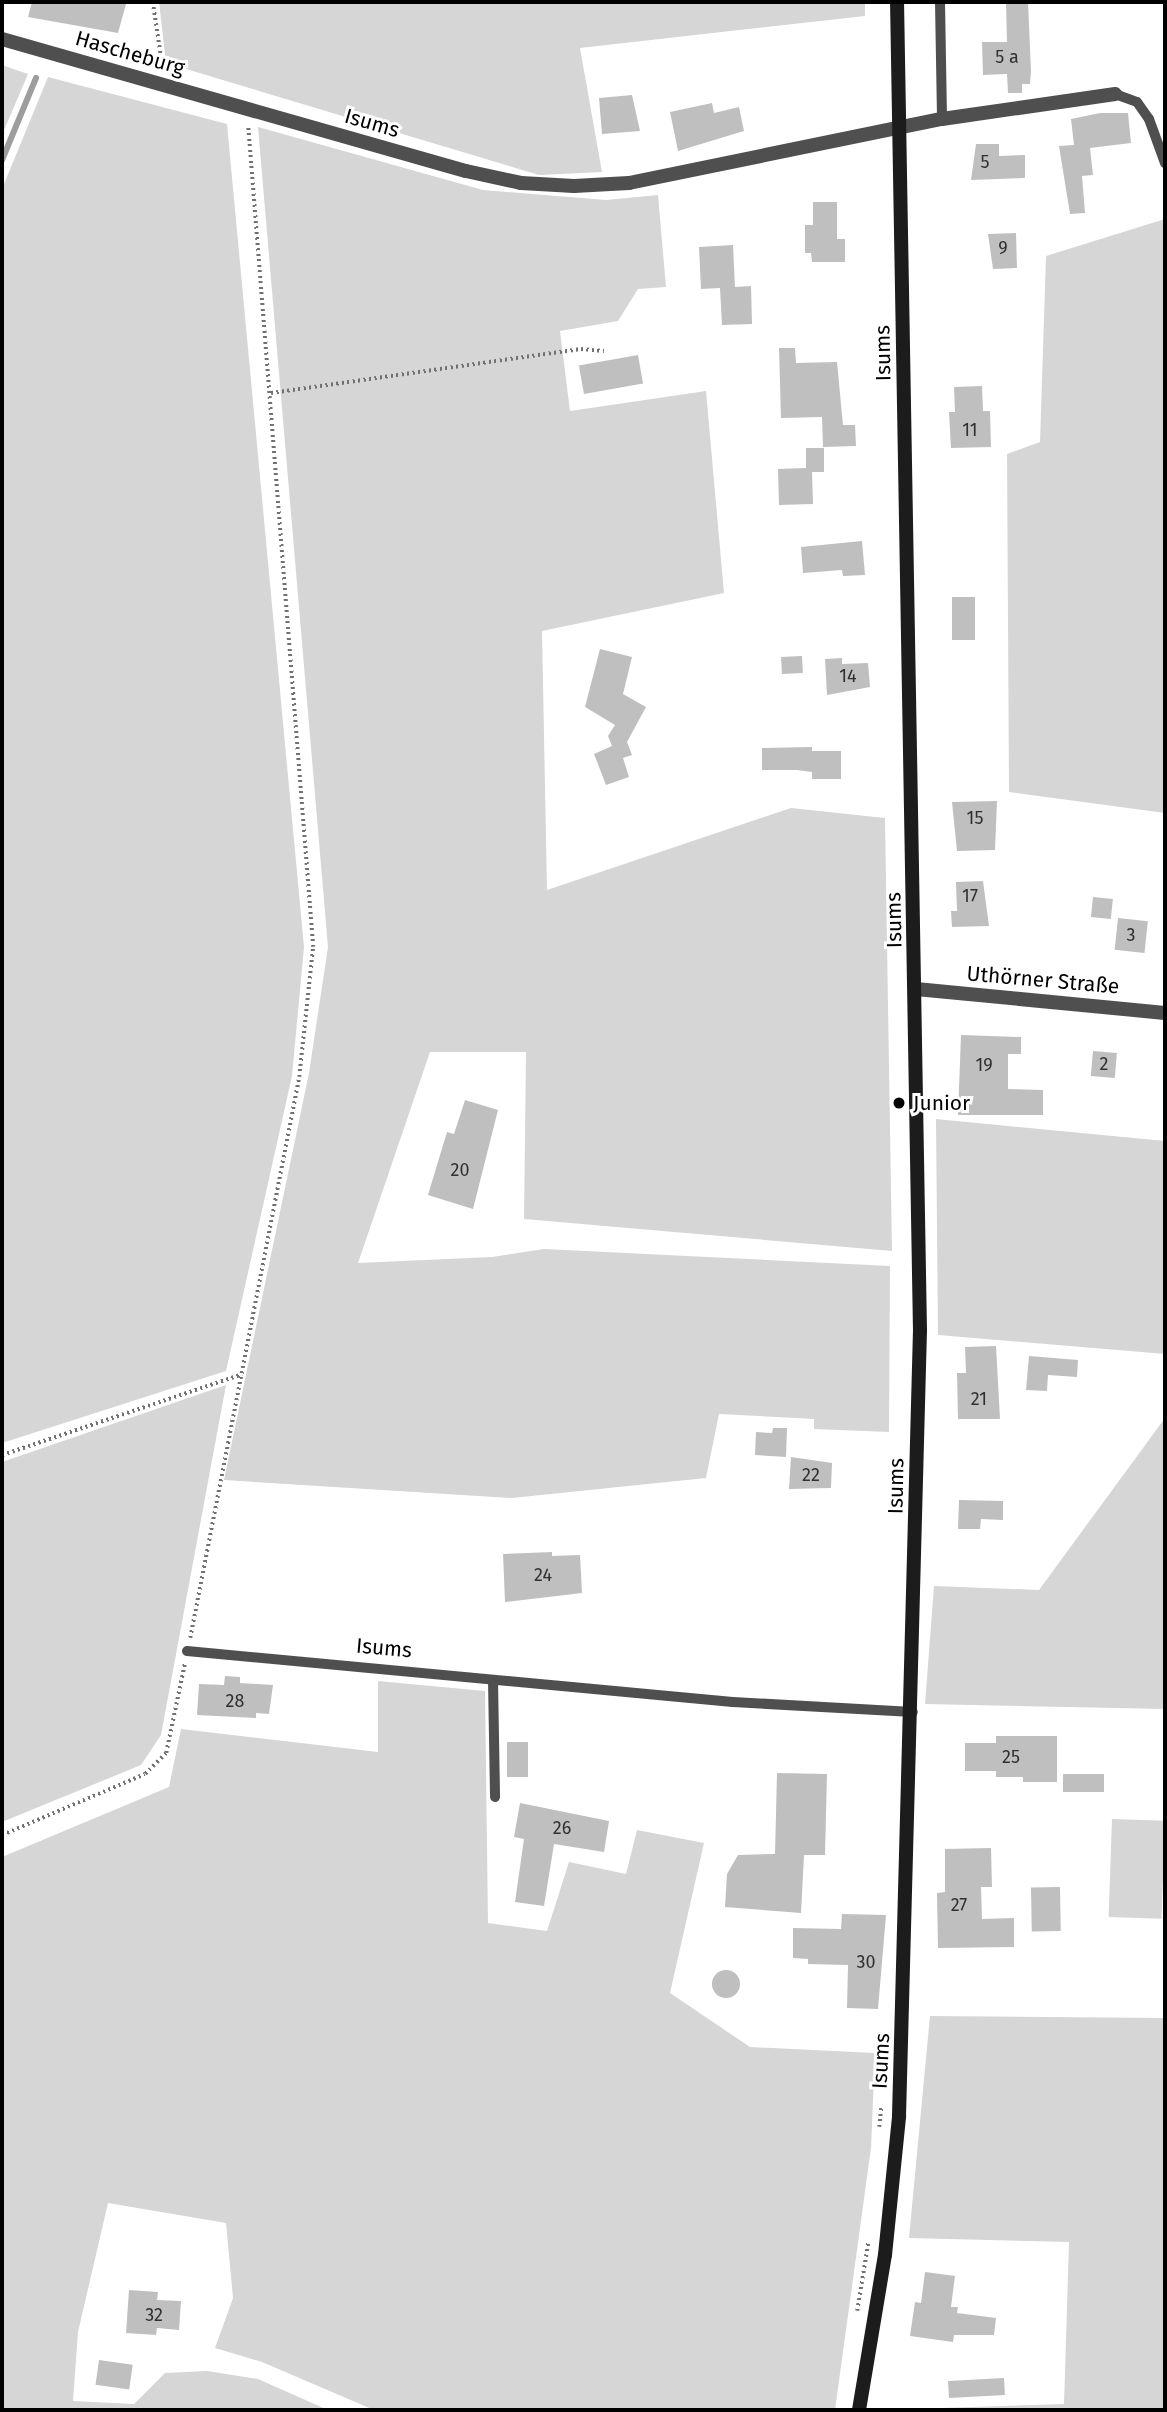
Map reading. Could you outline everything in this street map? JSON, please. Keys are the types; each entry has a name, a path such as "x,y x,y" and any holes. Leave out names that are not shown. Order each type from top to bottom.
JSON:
{"main road":[{"name":"Isums","path":"859,2410 885,2255 899,2116 913,1712 920,1331 897,2"}],"street":[{"name":"Hascheburg","path":"2,39 247,110"},
{"name":"Isums","path":"247,110 466,172 521,183 574,186 629,183 942,119 1115,94"},
{"name":"Uthörner Straße","path":"916,989 1165,1013"}],"lane":[{"path":"940,2 942,119"},
{"path":"1115,94 1137,102 1150,119 1165,163"},
{"name":"Isums","path":"187,1651 747,1703 913,1712"},
{"path":"493,1680 495,1797"}],"path":[{"path":"153,2 166,85"},
{"path":"2,1835 145,1774 166,1753 299,1077 313,947 247,110"},
{"path":"271,393 581,349 604,351"},
{"path":"2,1455 242,1374"},
{"path":"878,2141 881,2100"},
{"path":"856,2314 869,2236"}],"shaded area":[{"path":"159,2 865,2 865,16 580,48 602,172 539,175 166,63"},
{"path":"2,65 28,74 2,135"},
{"path":"48,77 227,124 304,947 292,1076 226,1371 2,1443 2,189"},
{"path":"258,127 483,190 606,200 658,195 666,287 638,289 618,321 560,331 570,411 706,391 724,593 542,631 547,890 791,808 885,818 892,1251 524,1219 526,1052 430,1052 358,1263 492,1257 544,1249 890,1266 889,1432 814,1429 814,1419 719,1414 706,1478 512,1498 224,1480 309,1073 328,947"},
{"path":"1165,219 1165,813 1009,792 1007,454 1040,442 1046,256"},
{"path":"936,1119 1165,1141 1165,1354 938,1335"},
{"path":"226,1385 161,1735 141,1765 2,1822 2,1462"},
{"path":"1165,1418 1165,1709 925,1704 934,1586 1039,1590"},
{"path":"378,1681 485,1691 488,1923 547,1931 569,1862 626,1874 637,1830 704,1843 670,1993 750,2047 875,2053 871,2148 835,2410 374,2410 262,2362 215,2348 233,2298 226,2223 108,2203 78,2332 73,2401 134,2404 165,2373 207,2371 258,2379 328,2410 2,2410 2,1857 169,1787 181,1729 378,1752"},
{"path":"1112,1819 1165,1821 1162,1919 1109,1917"},
{"path":"930,2016 1165,2018 1165,2410 878,2410 1064,2404 1069,2242 909,2238"}],"building":[{"path":"32,2 126,4 118,33 28,17"},
{"path":"1006,2 1028,2 1031,71 1030,84 1022,84 1022,93 1008,93 1007,74 983,75 982,42 1007,42"},
{"path":"632,95 640,131 602,134 599,98"},
{"path":"712,103 714,113 739,107 744,131 678,151 670,112"},
{"path":"1100,113 1128,113 1131,143 1090,148 1093,175 1082,176 1085,213 1070,214 1059,146 1074,145 1071,119"},
{"path":"976,144 999,144 999,156 1025,155 1025,178 971,180"},
{"path":"813,202 837,202 837,239 845,239 845,262 812,262 811,253 805,253 805,225 813,225"},
{"path":"1016,233 1017,268 993,269 988,234"},
{"path":"733,245 735,287 751,286 752,324 722,325 720,288 701,289 699,247"},
{"path":"779,348 795,348 796,363 837,362 843,425 855,425 856,446 823,447 822,417 781,418"},
{"path":"638,355 643,384 584,394 579,365"},
{"path":"982,386 983,411 990,411 991,447 951,448 949,412 955,412 954,387"},
{"path":"806,448 824,448 824,472 812,472 813,504 779,505 778,469 806,468"},
{"path":"862,541 865,575 843,576 842,570 803,573 801,547"},
{"path":"952,597 975,597 975,640 952,640"},
{"path":"600,649 632,657 623,694 646,707 627,742 632,755 623,758 629,777 606,785 594,754 612,746 608,736 615,725 585,707"},
{"path":"802,656 803,673 782,674 781,657"},
{"path":"842,658 842,664 868,663 870,687 827,695 825,659"},
{"path":"812,747 812,751 841,751 841,779 812,779 812,772 797,770 762,770 762,748"},
{"path":"997,801 995,850 957,851 952,802"},
{"path":"983,881 989,926 952,927 951,911 957,911 956,882"},
{"path":"1093,897 1113,899 1111,919 1091,917"},
{"path":"1118,918 1148,921 1144,953 1115,950"},
{"path":"961,1035 1021,1037 1021,1054 1008,1054 1008,1089 1043,1090 1043,1115 958,1115"},
{"path":"1093,1051 1117,1053 1115,1078 1091,1076"},
{"path":"465,1100 498,1110 473,1209 428,1195 447,1132 454,1134"},
{"path":"996,1346 1000,1419 958,1419 957,1373 966,1373 965,1347"},
{"path":"1029,1356 1078,1360 1077,1377 1048,1375 1047,1391 1026,1390"},
{"path":"773,1428 787,1428 786,1457 755,1455 756,1432 772,1433"},
{"path":"791,1457 832,1463 831,1488 789,1489"},
{"path":"959,1500 1003,1501 1003,1520 981,1519 980,1529 958,1529"},
{"path":"552,1552 552,1556 580,1555 582,1593 505,1602 503,1554"},
{"path":"225,1676 240,1677 240,1683 273,1685 269,1714 256,1713 256,1718 197,1715 199,1684 224,1685"},
{"path":"996,1736 1057,1736 1057,1782 1023,1782 1023,1777 996,1777 996,1771 965,1771 965,1743 996,1743"},
{"path":"507,1742 528,1742 528,1777 507,1777"},
{"path":"777,1773 827,1774 825,1855 804,1855 801,1913 725,1907 727,1874 738,1855 775,1854"},
{"path":"1063,1774 1104,1774 1104,1792 1063,1792"},
{"path":"520,1803 609,1821 604,1852 554,1844 544,1906 515,1902 524,1839 514,1837"},
{"path":"991,1848 992,1887 981,1887 982,1919 1014,1918 1014,1947 938,1948 937,1893 945,1892 945,1849"},
{"path":"1060,1887 1061,1931 1032,1931 1031,1888"},
{"path":"842,1914 886,1915 878,2009 847,2008 848,1965 808,1964 808,1959 793,1958 793,1928 841,1929"},
{"path":"726,1970 736,1974 740,1984 736,1994 726,1998 716,1994 712,1984 716,1974"},
{"path":"925,2272 955,2276 951,2307 958,2307 957,2313 996,2318 994,2335 954,2335 953,2342 910,2336 915,2302 921,2303"},
{"path":"129,2290 158,2292 157,2300 181,2301 179,2330 157,2328 156,2335 126,2333"},
{"path":"99,2360 133,2365 129,2389 96,2385"},
{"path":"1004,2378 1005,2395 949,2398 948,2381"}],"waterway":[{"path":"2,160 36,78"}],"place":[{"name":"Junior","path":"899,1103"}]}
